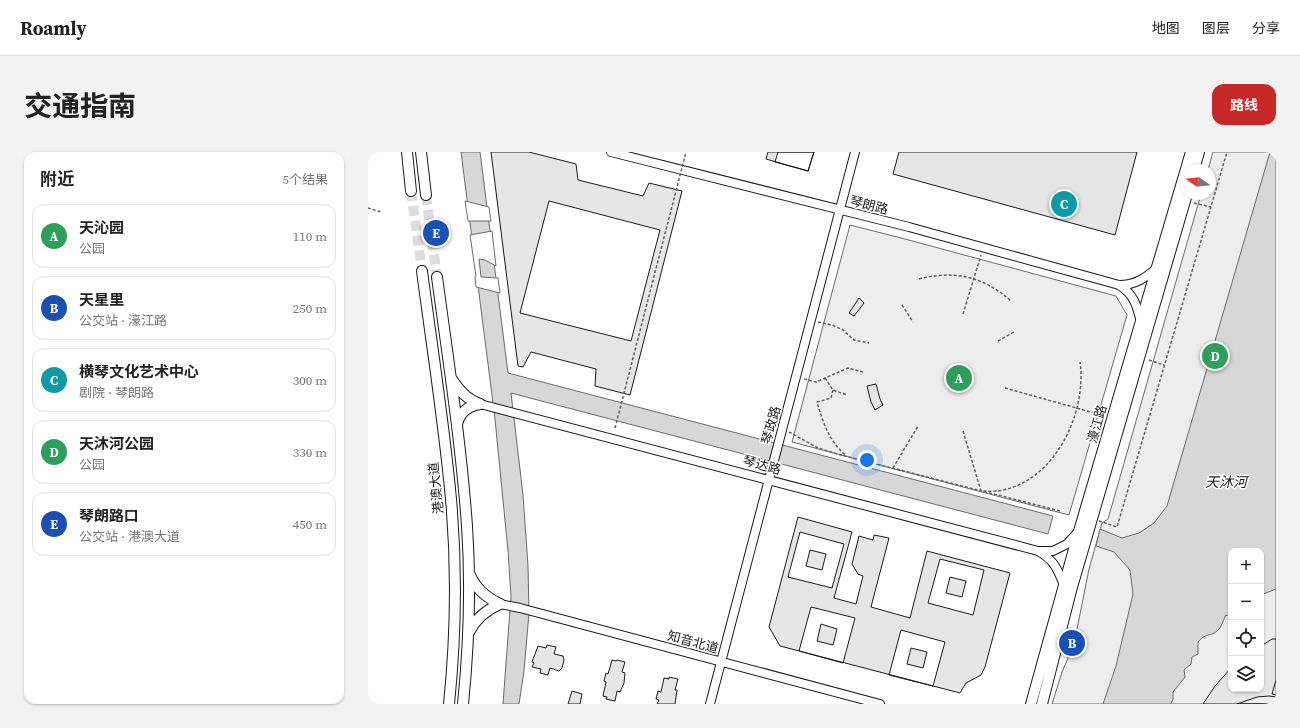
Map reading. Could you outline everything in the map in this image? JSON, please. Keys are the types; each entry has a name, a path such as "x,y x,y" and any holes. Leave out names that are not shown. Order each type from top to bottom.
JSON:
{"main road":[{"path":"407,152 411,191"},
{"path":"421,152 426,195"},
{"name":"濠江路","path":"1031,704 1079,531 1191,152"},
{"path":"1196,164 1199,152"},
{"name":"濠江路","path":"1042,704 1091,519 1185,200"},
{"name":"港澳大道","path":"422,271 448,470 453,528 454,614 449,704"},
{"name":"港澳大道","path":"437,276 465,498 468,571 468,634 463,704"},
{"path":"450,376 462,393 470,400 480,404"},
{"path":"456,427 459,418 466,410 480,404"},
{"path":"468,571 478,589 488,598 500,604"},
{"path":"468,634 474,622 483,613 500,604"}],"street":[{"name":"琴朗路","path":"611,152 840,210 1119,285"},
{"name":"琴政路","path":"710,704 855,152"},
{"path":"1119,285 1141,281 1157,268"},
{"path":"1119,285 1132,296 1138,307 1141,322"},
{"name":"琴达路","path":"480,404 1038,551"},
{"path":"1038,551 1053,550 1068,544 1079,531"},
{"path":"1038,551 1049,557 1058,570 1064,585"},
{"name":"知音北道","path":"500,604 880,704"}],"path":[{"path":"615,428 686,152"},
{"path":"1091,519 1117,527 1227,152"},
{"path":"1194,203 1211,207"},
{"path":"368,208 381,212"},
{"path":"963,314 983,248"},
{"path":"918,279 941,275 958,275 974,279 994,287 1011,301"},
{"path":"902,305 913,322"},
{"path":"811,320 832,325 843,330 854,340 869,343"},
{"path":"998,341 1014,332"},
{"path":"1149,360 1164,365"},
{"path":"981,491 1003,490 1016,486 1030,479 1049,461 1062,444 1070,429 1077,408 1081,391 1080,362"},
{"path":"796,377 816,382 848,368 863,372"},
{"path":"825,378 833,390 847,395"},
{"path":"1004,388 1113,418"},
{"path":"833,390 831,398 817,402 821,418 828,434 834,444 846,456"},
{"path":"893,468 918,426"},
{"path":"783,428 818,448 1060,512"},
{"path":"963,431 981,491"}],"shaded area":[{"path":"1213,152 1276,152 1276,704 1052,704 1062,672 1071,651 1089,569 1102,523 1108,519 1199,200 1216,200 1216,164 1210,164"},
{"path":"850,225 1116,296 1127,315 1069,515 792,442"}],"water":[{"path":"461,152 480,152 508,373 1053,516 1048,534 511,393 523,495 528,566 529,613 524,671 519,704 503,704 511,596 508,551 495,419"},
{"name":"天沐河","path":"1270,152 1276,152 1276,589 1264,594 1264,548 1228,548 1228,615 1225,616 1222,624 1216,632 1205,636 1198,642 1198,654 1192,657 1191,664 1184,670 1185,677 1173,692 1171,704 1103,704 1116,666 1133,594 1130,570 1114,552 1096,546 1100,529 1122,538 1139,533 1154,523 1167,506"}],"pier":[{"path":"465,201 489,207 491,221 468,221"},
{"path":"492,231 496,266 485,260 479,259 481,277 498,278 500,293 476,287 476,276 470,235"}],"building":[{"path":"491,152 529,152 576,164 578,180 643,196 649,183 682,191 630,395 595,386 596,369 531,352 523,367 518,366"},
{"path":"768,152 814,152 808,171 766,159"},
{"path":"778,152 814,152 808,171 775,162"},
{"path":"899,152 1137,152 1115,235 893,174"},
{"path":"549,201 660,230 631,341 520,313"},
{"path":"859,298 864,303 854,316 849,313"},
{"path":"876,384 883,405 875,410 871,402 867,386"},
{"path":"798,517 852,532 834,598 856,604 863,576 858,574 852,564 859,536 873,540 874,535 889,538 871,607 910,618 927,551 1010,573 985,667 981,675 966,683 960,693 780,646 769,627"},
{"path":"800,532 844,544 832,588 788,577","holes":["810,550 826,554 822,570 806,566"]},
{"path":"940,559 984,570 973,615 928,603","holes":["950,577 966,581 962,597 946,593"]},
{"path":"811,607 855,618 843,663 799,651","holes":["821,624 837,629 833,645 817,641"]},
{"path":"901,630 945,642 933,686 889,675","holes":["911,648 927,652 923,668 907,664"]},
{"path":"1272,639 1276,639 1276,680 1272,694 1276,695 1276,704 1203,704 1215,686 1228,671 1228,692 1264,692 1264,644"},
{"path":"547,645 556,647 554,654 563,656 564,660 562,668 559,671 550,668 548,675 540,673 541,669 532,667 534,663 532,662 538,646 546,648"},
{"path":"612,660 625,662 622,672 625,673 624,683 620,692 617,691 615,701 606,699 607,697 603,696 606,673 608,674"},
{"path":"669,677 678,679 675,690 677,690 675,704 657,704 659,700 656,699 658,691 661,692 664,678 669,679"},
{"path":"572,691 582,694 580,704 568,704"},
{"path":"1257,697 1276,697 1276,704 1237,704"}],"tunnel":[{"path":"411,191 422,271"},
{"path":"426,195 437,277"}],"place":[{"name":"横琴文化艺术中心","path":"1064,204"},
{"name":"琴朗路口","path":"436,233"},
{"name":"天沐河公园","path":"1215,356"},
{"name":"天沁园","path":"959,378"},
{"name":"天星里","path":"1072,643"}]}
